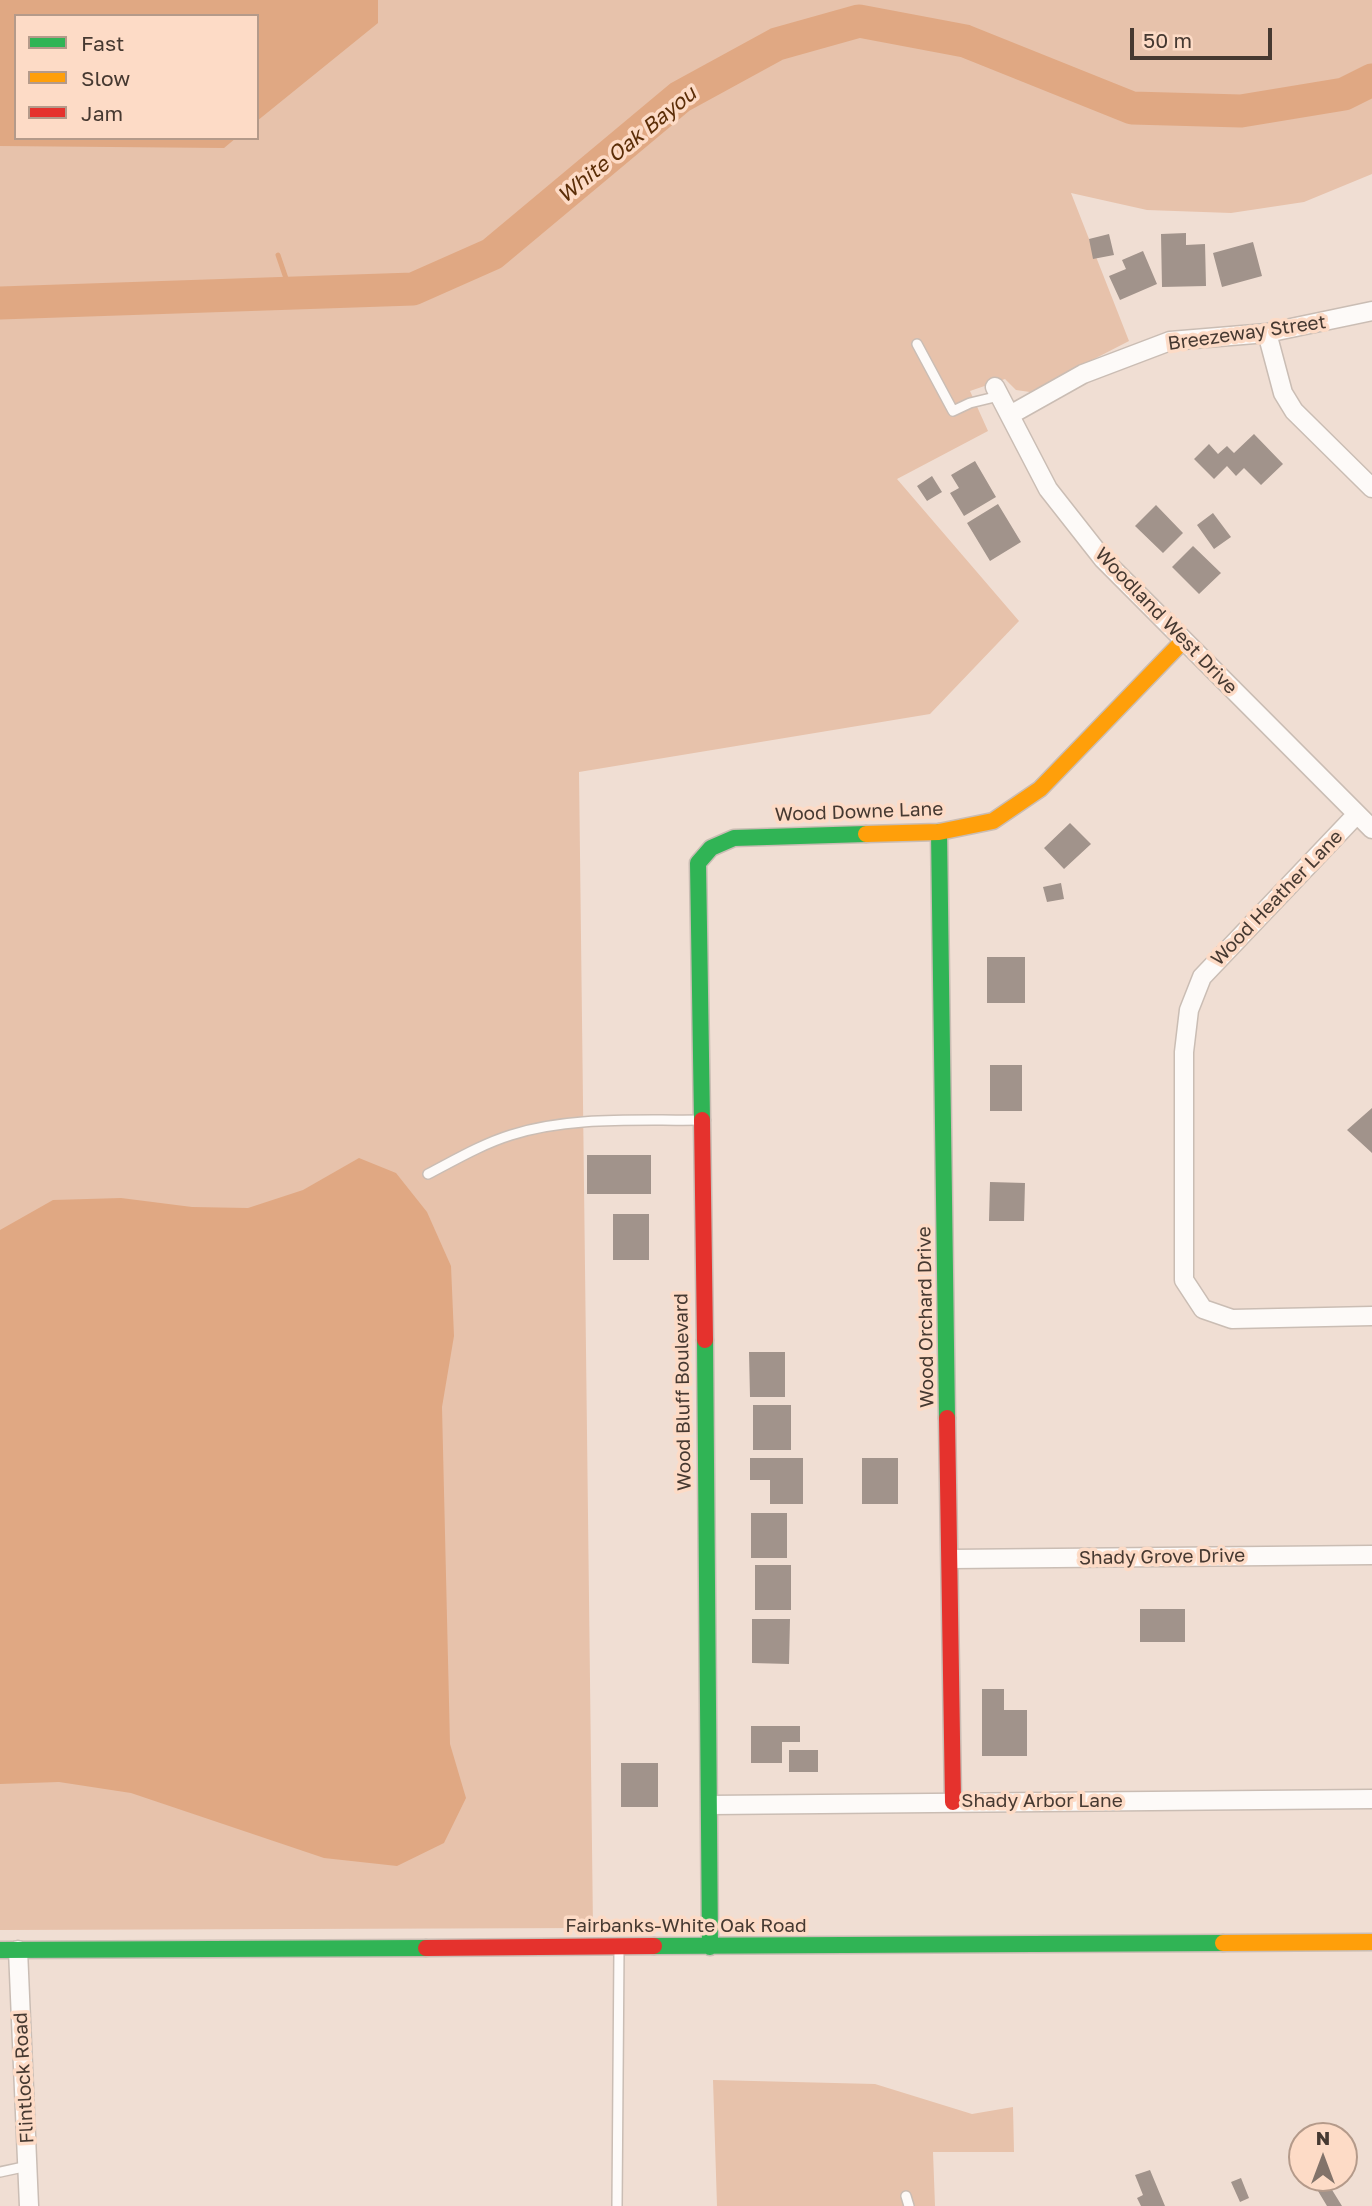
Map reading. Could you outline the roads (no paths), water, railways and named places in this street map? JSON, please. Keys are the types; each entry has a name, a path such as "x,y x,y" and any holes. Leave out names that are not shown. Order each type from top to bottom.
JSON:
{"street":[{"name":"Breezeway Street","path":"1010,415 1083,374 1151,347 1195,337 1267,333 1372,311"},
{"path":"1267,333 1283,393 1294,411 1372,488"},
{"name":"Woodland West Drive","path":"997,392 1048,489 1111,568 1372,829"},
{"name":"Wood Downe Lane","path":"715,843 741,836 939,832 993,821 1026,801 1183,641"},
{"name":"Wood Heather Lane","path":"1357,814 1202,977 1185,1029 1184,1280 1203,1309 1232,1320 1372,1316"},
{"name":"Wood Orchard Drive","path":"939,832 953,1802"},
{"name":"Wood Bluff Boulevard","path":"710,1947 711,1805 696,884 698,863 705,851 715,843"},
{"name":"Shady Grove Drive","path":"951,1559 1372,1555"},
{"name":"Shady Arbor Lane","path":"711,1805 1372,1799"},
{"name":"Fairbanks-White Oak Road","path":"9,1950 1372,1942"},
{"name":"Flintlock Road","path":"9,1950 28,2166 29,2206"}],"lane":[{"path":"917,344 953,411 997,392"},
{"path":"428,1174 491,1143 531,1129 580,1122 700,1120"},
{"path":"617,2206 619,1947"},
{"path":"0,2172 28,2166"},
{"path":"906,2196 909,2206"}],"waterway":[{"name":"White Oak Bayou","path":"0,303 413,289 492,254 680,97 777,44 859,21 965,41 1132,108 1241,111 1344,94 1372,80"},
{"path":"278,255 291,293"}]}
